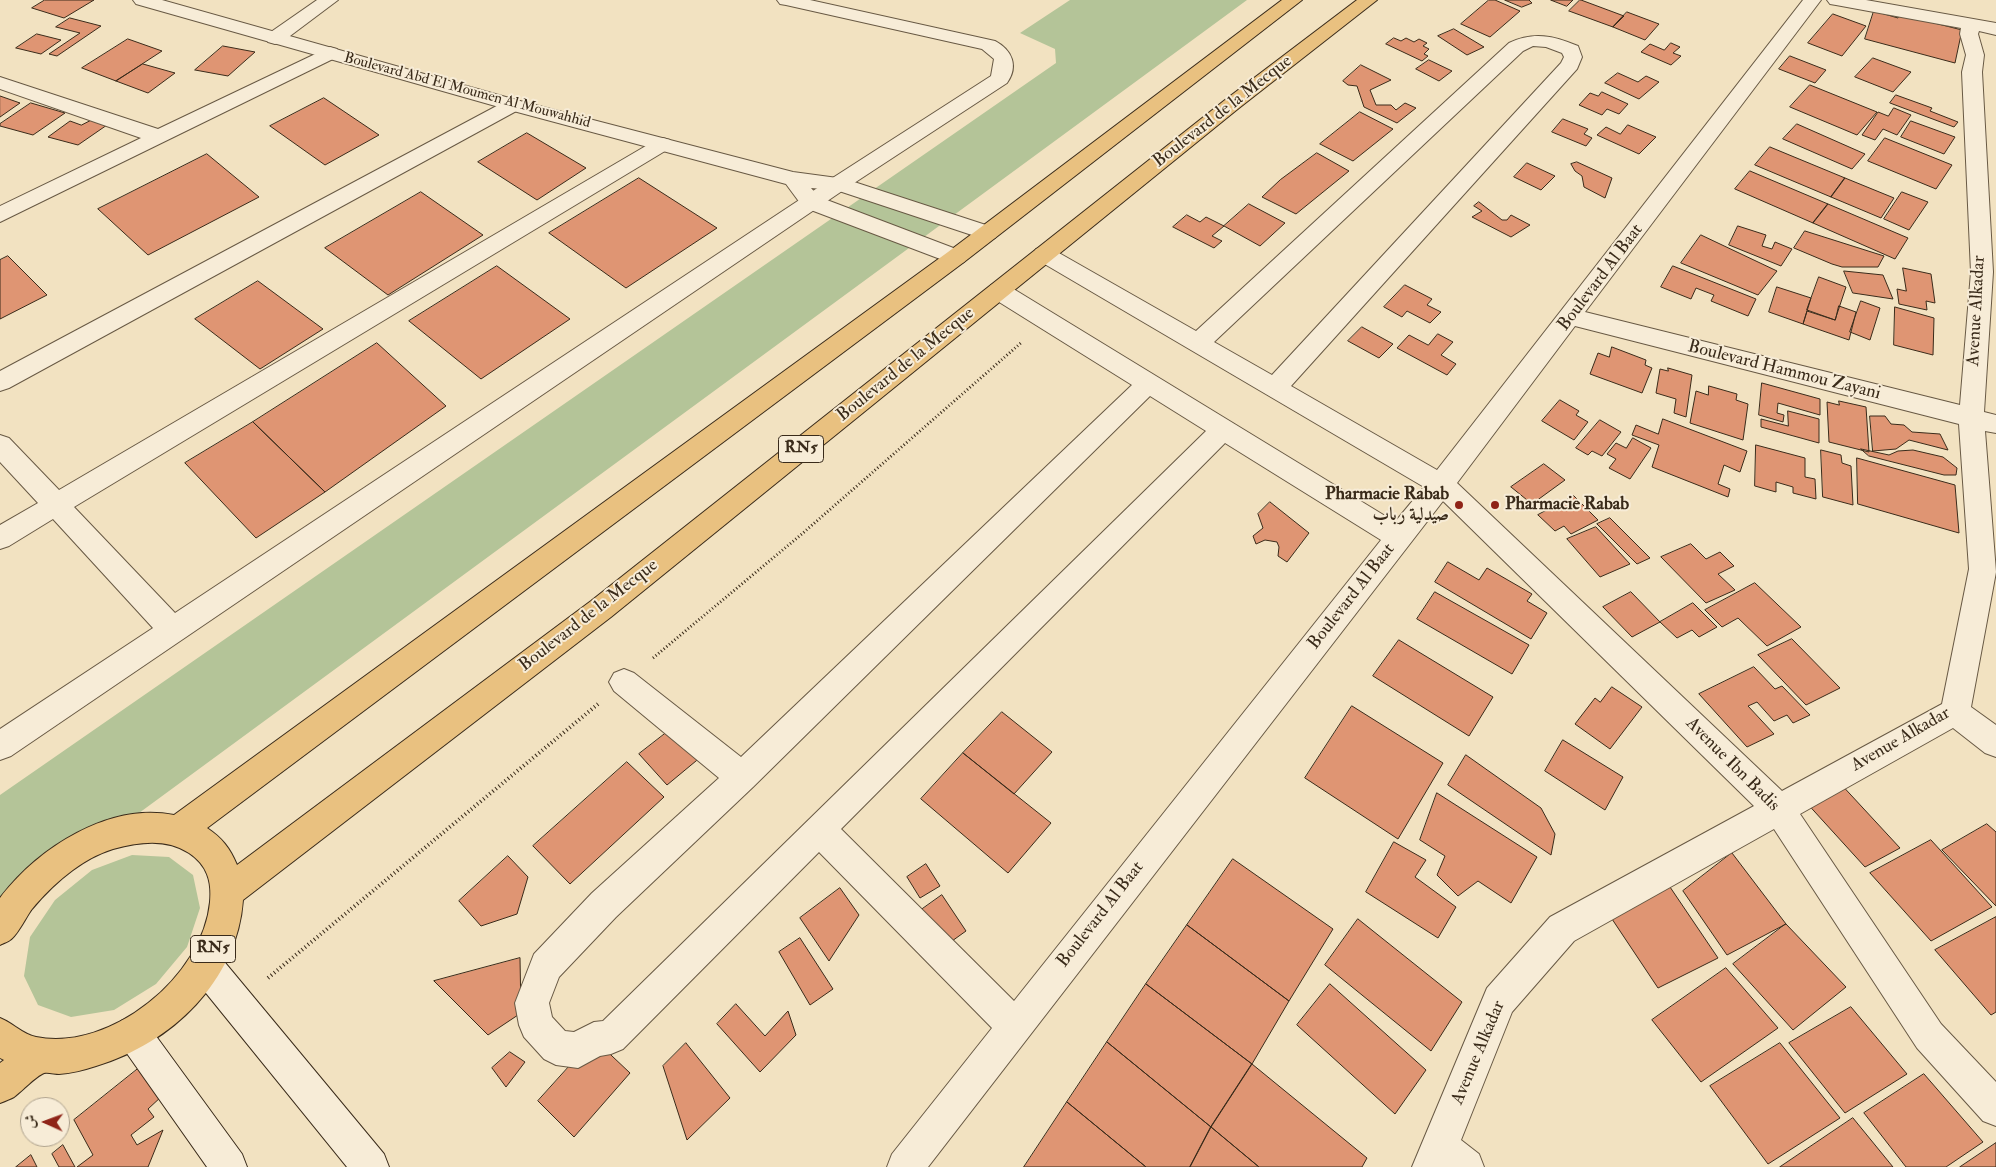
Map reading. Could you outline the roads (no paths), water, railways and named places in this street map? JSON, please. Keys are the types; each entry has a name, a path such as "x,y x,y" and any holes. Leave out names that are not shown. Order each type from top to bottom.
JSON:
{"main road":[{"path":"178,830 956,257 1293,0"},
{"name":"Boulevard de la Mecque","path":"228,892 601,608 1232,104 1368,0"},
{"name":"RN5","path":"0,928 31,884 67,856 106,836 144,828 178,830 204,842 221,863 228,892 226,915 218,940 205,965 186,991 161,1014 133,1033 100,1049 68,1056 38,1056 9,1045 0,1035"},
{"path":"0,1085 38,1056"}],"street":[{"name":"Boulevard Abd El Moumen Al Mouwahhid","path":"142,0 512,105 793,179 838,184 988,233"},
{"path":"275,38 329,0"},
{"path":"0,746 811,202 1000,79 1005,67 1002,55 997,49 988,45 786,0"},
{"name":"Boulevard Al Baat","path":"905,1167 1571,317 1812,0"},
{"path":"1836,0 1996,28"},
{"name":"Avenue Alkadar","path":"1445,1160 1498,1000 1562,929 1955,712 1990,571 1971,418 1989,273 1972,72 1975,55 1969,34 1971,24"},
{"path":"1198,343 1516,46 1528,40 1549,41 1571,50 1573,56 1570,65 1275,388"},
{"path":"0,215 330,53"},
{"path":"0,83 160,137"},
{"path":"0,382 512,105"},
{"path":"0,538 663,144"},
{"path":"793,179 811,202 956,257"},
{"name":"Avenue Ibn Badis","path":"1044,254 1441,484 1489,528 1779,809 1929,1036 1996,1108"},
{"path":"998,291 1399,538"},
{"name":"Boulevard Hammou Zayani","path":"1571,317 1996,424"},
{"path":"1149,383 742,777 604,905 546,966 532,1003 536,1025 556,1047 578,1050 594,1039 611,1037 1223,429"},
{"path":"0,445 173,630"},
{"path":"624,682 742,777"},
{"path":"1955,712 1996,743"},
{"path":"820,830 1014,1026"},
{"path":"205,965 371,1167"},
{"path":"133,1033 229,1167"}],"place":[{"name":"Pharmacie Rabab صيدلية رباب","path":"1459,505"},
{"name":"Pharmacie Rabab","path":"1495,505"}]}
